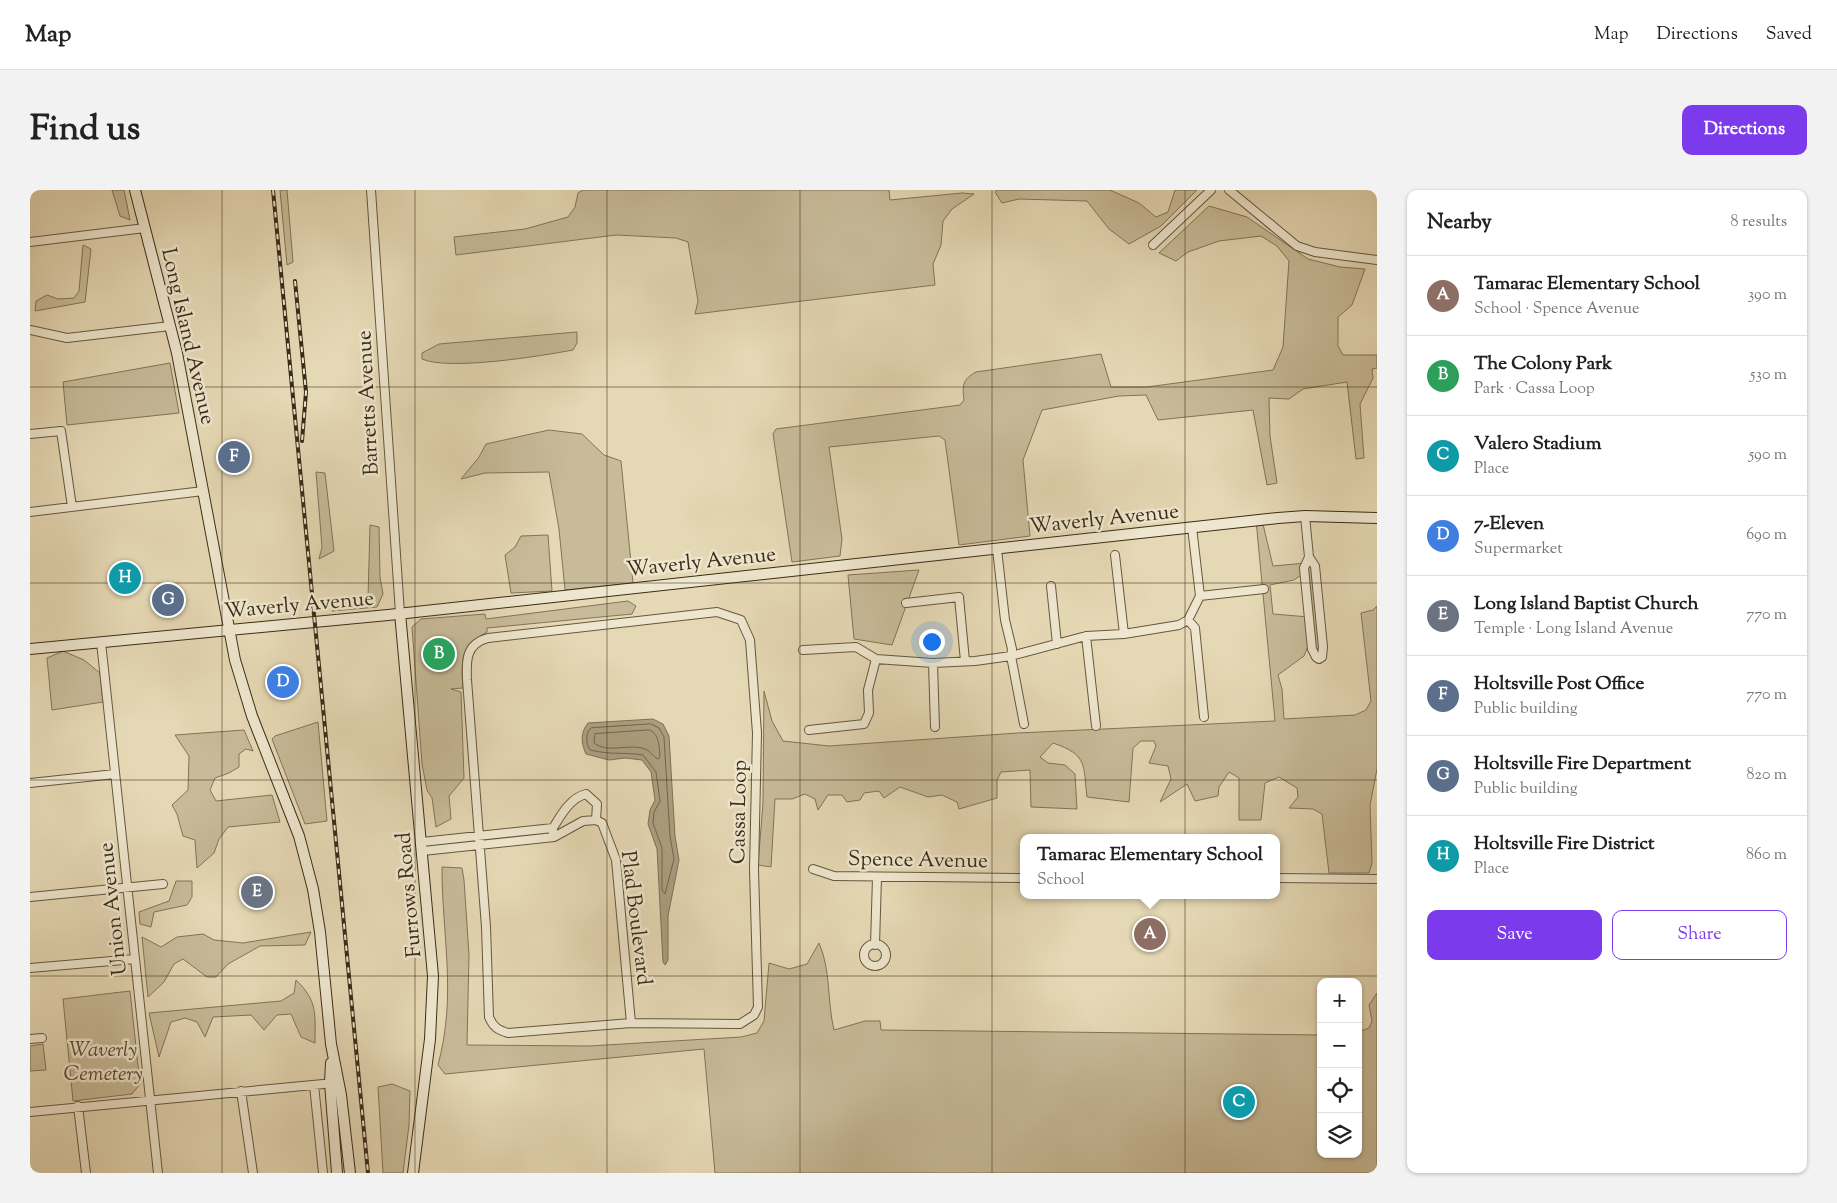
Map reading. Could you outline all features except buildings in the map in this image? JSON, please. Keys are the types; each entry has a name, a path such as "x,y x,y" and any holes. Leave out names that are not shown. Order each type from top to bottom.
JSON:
{"street":[{"name":"Long Island Avenue","path":"135,190 170,326 228,630 250,709 295,827 309,872 319,921 331,1044 337,1173"},
{"name":"Barretts Avenue","path":"370,190 400,613"},
{"path":"1153,245 1211,190"},
{"path":"1229,190 1297,246 1315,252 1377,260"},
{"path":"30,242 145,228"},
{"path":"30,330 67,338 170,326"},
{"path":"30,434 61,431 72,507"},
{"path":"30,512 203,491"},
{"path":"1305,516 1309,557 1315,566 1323,647 1322,657 1319,659 1312,649 1304,568 1309,557"},
{"name":"Waverly Avenue","path":"30,649 400,613 1305,516 1377,518"},
{"path":"803,650 856,647 876,659 933,663 1011,656 1086,636 1124,634 1169,628 1188,620 1200,596 1192,527"},
{"path":"997,549 1005,620 1012,649 1011,656 1024,724"},
{"path":"1115,555 1124,634"},
{"path":"1051,586 1057,644"},
{"path":"1200,596 1264,589"},
{"path":"906,603 959,597 965,661"},
{"name":"Cassa Loop","path":"717,612 741,620 750,640 758,733 754,870 758,1007 754,1015 740,1024 631,1023 508,1033 492,1024 489,1017 466,658 472,646 488,638 717,612"},
{"name":"Furrows Road","path":"400,613 432,952 433,999 430,1046 413,1173"},
{"path":"1188,620 1195,628 1204,717"},
{"path":"1086,636 1096,726"},
{"name":"Union Avenue","path":"101,642 158,1173"},
{"path":"809,730 864,724 869,713 868,690 876,659"},
{"path":"933,663 935,727"},
{"path":"30,783 116,774"},
{"name":"Plad Boulevard","path":"553,828 568,806 581,795 586,794 597,804 596,820 602,823 616,860 631,1023"},
{"path":"422,846 479,846 554,837 583,821 596,820"},
{"path":"422,846 478,836 553,828 554,837"},
{"name":"Spence Avenue","path":"813,869 834,876 1020,878"},
{"path":"875,945 877,877"},
{"path":"1280,878 1377,879"},
{"path":"30,896 163,884"},
{"path":"30,968 134,960"},
{"path":"30,1039 42,1038"},
{"name":"Long Island Avenue","path":"334,1083 350,1173"},
{"path":"30,1112 149,1099 334,1083"},
{"path":"314,1085 323,1173"},
{"path":"241,1091 253,1173"},
{"path":"78,1106 86,1173"}],"green space":[{"path":"112,190 124,190 130,220 120,216"},
{"path":"280,190 287,190 293,262 287,265"},
{"path":"583,190 889,190 890,200 962,193 974,194 952,209 943,221 941,245 933,264 935,285 695,314 698,301 688,242 676,238 616,235 456,255 454,237 525,229 568,217 575,207 578,193"},
{"path":"997,190 1110,190 1139,203 1156,217 1168,212 1175,190 1197,190 1161,226 1129,244 1109,229 1087,201 1019,199 1002,203 995,192"},
{"path":"1209,206 1247,217 1308,259 1340,267 1365,269 1352,305 1338,317 1338,346 1343,355 1377,355 1377,368 1372,369 1373,378 1360,404 1364,458 1356,459 1347,382 1303,389 1289,399 1269,398 1270,436 1277,483 1267,485 1253,410 1158,420 1146,395 1119,396 1042,410 1023,460 1030,536 959,545 945,440 939,436 829,447 842,539 840,556 792,562 773,434 776,429 960,405 964,400 964,383 968,377 976,372 1101,354 1111,387 1147,387 1273,370 1283,347 1289,261 1277,246 1261,236 1219,241 1188,252 1176,261 1159,253"},
{"path":"83,245 91,249 85,302 35,311 36,301 47,295 58,299 74,298 79,291"},
{"path":"577,332 577,343 573,350 558,353 518,359 452,364 422,359 422,353 439,344"},
{"path":"170,363 179,413 67,425 63,382"},
{"path":"549,430 582,434 604,455 621,461 633,583 565,590 559,529 549,472 485,473 461,479 479,457 486,444"},
{"path":"316,472 325,473 334,551 319,559 322,547"},
{"path":"1256,520 1262,520 1273,566 1306,563 1315,566 1323,647 1319,659 1310,641 1304,656 1278,675 1282,689 1284,719 1355,715 1366,710 1371,701 1361,613 1373,610 1377,606 1377,769 1370,805 1372,863 1369,873 1329,873 1322,814 1313,809 1289,808 1298,797 1297,788 1279,777 1265,783 1261,820 1239,820 1239,778 1229,772 1219,787 1218,796 1195,801 1187,784 1160,802 1171,779 1168,766 1149,763 1156,746 1154,741 1141,741 1133,748 1129,802 1087,797 1082,762 1073,752 1053,743 1040,757 1048,763 1065,765 1075,774 1077,809 1031,807 1030,770 1001,772 997,780 997,798 959,809 957,802 942,795 928,797 900,787 884,798 879,791 864,793 860,800 847,802 842,795 828,795 818,810 815,799 805,794 792,799 775,799 771,867 758,865 763,803 764,691 772,721 783,741 829,746 1018,733 1275,721","holes":["1304,573 1309,617 1273,614 1270,585 1294,580"]},
{"path":"370,525 379,527 380,577 383,594 377,607 332,611 368,598"},
{"path":"548,535 552,591 511,593 505,555 515,547 521,536"},
{"path":"919,570 892,645 854,639 848,575"},
{"path":"628,601 636,606 632,614 487,628 487,632 472,643 464,655 462,670 463,688 451,689 461,692 464,778 449,796 451,819 436,827 432,798 427,790 422,764 412,627 421,619 485,614 486,619"},
{"path":"63,651 84,660 100,673 103,702 52,710 47,658"},
{"path":"318,722 327,821 305,824 272,739 275,736"},
{"path":"244,730 253,751 246,749 239,754 239,767 215,778 210,790 216,801 272,795 280,822 228,827 219,839 214,853 197,868 195,840 183,836 177,814 172,805 188,790 189,756 175,735"},
{"path":"442,867 462,868 469,955 467,1045 589,1046 741,1037 757,1033 764,1021 769,963 789,969 807,964 819,943 827,975 834,1030 865,1021 880,1021 881,1030 1317,1035 1317,1158 1362,1158 1362,1031 1369,1028 1372,1021 1369,1005 1377,993 1377,1173 715,1173 704,1049 445,1074 438,1065 444,1039 448,990"},
{"path":"176,881 192,881 192,897 187,905 154,912 151,927 140,924 139,912 169,901"},
{"path":"311,932 305,945 260,946 228,964 216,977 207,977 183,959 174,964 164,982 148,997 142,937 161,947 177,937 203,934 214,940 243,943"},
{"path":"296,980 308,995 314,1008 315,1043 301,1037 291,1014 277,1015 264,1030 251,1015 213,1017 205,1037 197,1022 185,1018 171,1022 159,1057 149,1013 281,1001 294,993"},
{"name":"Waverly Cemetery","path":"130,991 140,1084 132,1094 73,1101 63,999"},
{"path":"43,1044 46,1070 30,1071 30,1046"},
{"path":"392,1084 410,1091 409,1125 403,1173 383,1173 378,1087"}],"water":[{"path":"653,719 663,724 669,736 675,836 679,860 668,916 668,960 665,965 663,962 657,849 648,824 650,810 655,800 651,772 642,760 625,758 609,760 586,754 582,738 588,723"}],"railway":[{"path":"273,190 368,1173"},
{"path":"295,281 306,392 302,441"}],"place":[{"name":"Holtsville Post Office","path":"234,457"},
{"name":"Holtsville Fire District","path":"125,578"},
{"name":"Holtsville Fire Department","path":"168,600"},
{"name":"The Colony Park","path":"439,654"},
{"name":"7-Eleven","path":"283,682"},
{"name":"Long Island Baptist Church","path":"257,892"},
{"name":"Tamarac Elementary School","path":"1150,934"},
{"name":"Valero Stadium","path":"1239,1102"}]}
